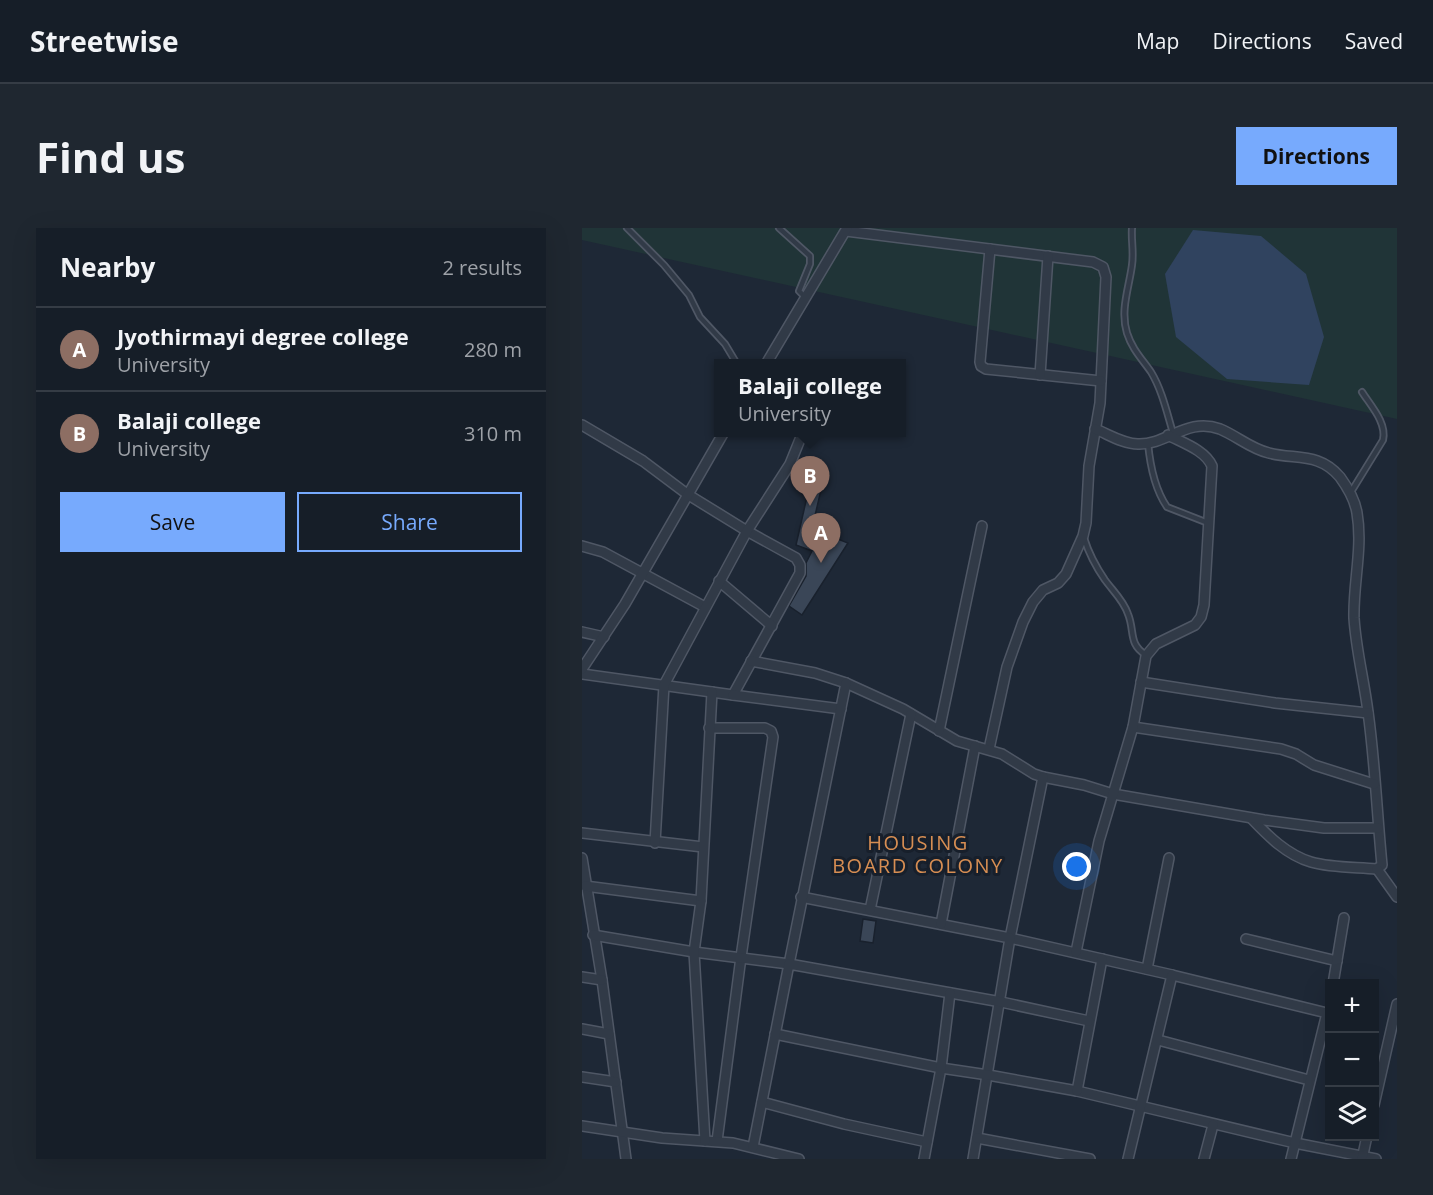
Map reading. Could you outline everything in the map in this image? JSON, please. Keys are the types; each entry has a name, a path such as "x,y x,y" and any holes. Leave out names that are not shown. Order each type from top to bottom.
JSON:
{"street":[{"path":"768,359 846,229 1094,262 1103,267 1106,277 1100,403 1089,466 1088,507 1083,536 1066,574 1058,583 1042,590 1032,602 1023,622 1007,667 989,748"},
{"path":"990,249 981,366 986,369 1101,381"},
{"path":"1040,375 1048,256"},
{"path":"582,425 643,461 687,494 796,558 800,565 800,573 733,695"},
{"path":"1095,429 1129,443 1138,444 1201,426 1221,429 1270,454 1306,457 1323,463 1338,475 1351,492 1357,513 1359,542 1354,615 1368,713 1382,865 1377,869 1308,861 1268,837 1251,818"},
{"path":"1076,952 1099,841 1132,727 1146,656 1156,644 1195,625 1201,617 1206,589 1212,466 1201,452 1171,434"},
{"path":"721,437 644,573 582,671 664,685 841,709"},
{"path":"655,843 664,685 747,531 790,464 801,437"},
{"path":"939,731 981,526"},
{"path":"582,546 596,549 705,607"},
{"path":"719,581 772,626"},
{"path":"582,632 604,637"},
{"path":"751,661 815,673 846,683 903,708 957,741 975,747 989,748 1034,774 1044,777 1084,785 1113,795 1251,818 1324,828 1378,828"},
{"path":"1141,682 1264,702 1368,713"},
{"path":"753,1147 801,897 846,683"},
{"path":"705,1141 694,952 701,901 712,692"},
{"path":"870,910 911,714"},
{"path":"1132,727 1281,749 1296,754 1314,765 1374,784"},
{"path":"709,728 765,728 771,731 773,737 717,1142"},
{"path":"941,924 975,747"},
{"path":"973,1159 1010,938 1044,777"},
{"path":"582,833 703,848"},
{"path":"582,858 602,980 626,1159"},
{"path":"1147,969 1168,858"},
{"path":"1377,869 1397,897"},
{"path":"585,886 701,901"},
{"path":"801,897 1076,952 1325,1013"},
{"path":"1334,979 1344,918"},
{"path":"593,935 694,952 789,964 1000,1002 1089,1021"},
{"path":"1246,939 1337,961"},
{"path":"1077,1091 1102,959"},
{"path":"1128,1159 1172,975"},
{"path":"582,977 602,980"},
{"path":"924,1159 941,1068 950,993"},
{"path":"1378,1087 1397,1004"},
{"path":"1292,1159 1325,1020"},
{"path":"582,1029 609,1034"},
{"path":"775,1034 941,1068 1077,1091 1213,1125 1376,1159"},
{"path":"1158,1040 1309,1080"},
{"path":"582,1077 616,1082"},
{"path":"762,1102 844,1124 927,1142"},
{"path":"1204,1159 1213,1125"},
{"path":"582,1126 753,1147 799,1159"},
{"path":"977,1137 1090,1159"},
{"path":"1363,1158 1366,1141"}],"lane":[{"path":"627,228 664,265 689,295 700,317 725,344 734,359"},
{"path":"779,228 810,256 810,264 799,291 806,298"},
{"path":"1132,228 1132,265 1125,297 1126,332 1133,349 1151,372 1160,389 1171,434"},
{"path":"1351,492 1383,440 1384,434 1381,422 1362,392"},
{"path":"1148,442 1155,483 1167,507 1208,523"},
{"path":"1083,536 1090,557 1126,608 1134,642 1138,650 1146,656"}],"green space":[{"path":"582,228 1397,228 1397,419 582,240"}],"water":[{"path":"1193,230 1261,236 1306,274 1324,337 1309,385 1227,379 1176,337 1165,274"}],"building":[{"path":"814,466 826,469 808,545 823,533 848,543 802,615 789,606 806,576 806,563 812,551 796,545"},
{"path":"863,919 876,921 873,943 860,941"}],"place":[{"name":"Balaji college","path":"810,506"},
{"name":"Jyothirmayi degree college","path":"821,563"}],"district":[{"name":"HOUSING BOARD COLONY","path":"918,854"}]}
